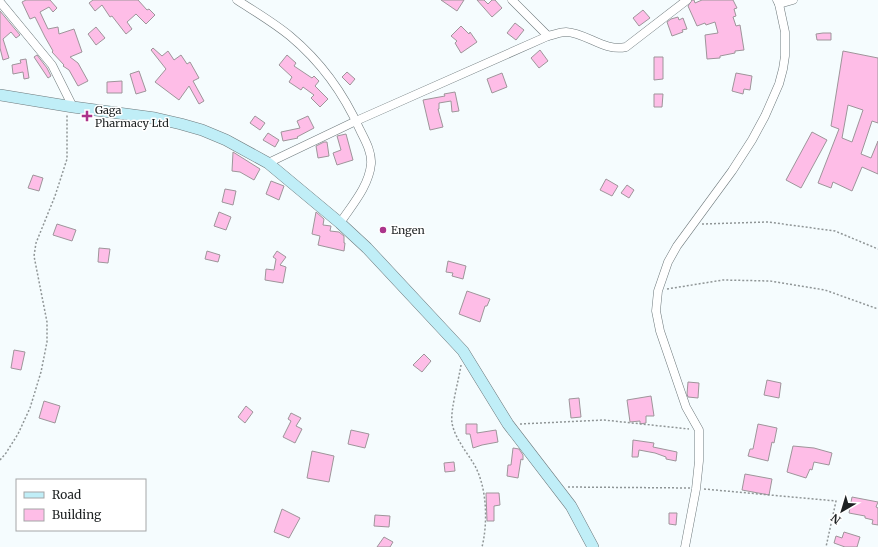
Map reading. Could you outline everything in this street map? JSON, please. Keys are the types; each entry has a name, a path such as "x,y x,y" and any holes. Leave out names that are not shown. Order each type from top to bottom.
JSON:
{"main road":[{"path":"0,95 70,107 154,118 181,124 202,130 226,140 268,163 340,223 367,248 463,351 508,424 571,506 593,547"}],"street":[{"path":"237,0 290,36 314,59 343,97 356,121 369,151 371,162 367,180 340,223"},
{"path":"512,0 548,36"},
{"path":"268,163 356,121 548,36 567,32 610,47 626,47 687,0"},
{"path":"685,547 696,488 699,461 699,430 686,407 660,331 656,311 658,290 668,262 676,246 732,171 752,140 765,116 779,84 785,56 785,32 778,2 793,0"},
{"path":"0,2 52,65 70,107"}],"path":[{"path":"0,460 18,434 30,408 41,372 47,342 47,322 34,256 36,243 55,196 67,159 70,107"},
{"path":"692,224 768,222 835,231 878,249"},
{"path":"658,290 723,280 770,282 825,290 878,309"},
{"path":"461,365 452,421 458,439 475,467 482,484 486,518 485,535 482,547"},
{"path":"508,424 604,420 699,430"},
{"path":"557,488 696,488 726,492 836,501 826,547"}],"building":[{"path":"26,0 50,0 57,8 53,12 49,7 40,12 48,29 58,27 59,34 74,29 82,52 70,57 78,63 88,81 78,86 69,70 63,66 64,65 52,52 53,51 35,17 30,19 22,2"},
{"path":"93,0 138,0 147,10 149,9 155,15 146,24 136,14 127,22 132,29 126,34 112,16 110,17 102,5 95,11 89,3"},
{"path":"441,0 464,0 457,11"},
{"path":"477,0 484,0 488,4 492,0 495,0 502,8 492,17"},
{"path":"692,0 694,0 695,3 702,0 733,0 737,8 734,9 736,16 733,17 736,26 740,25 744,50 735,51 735,53 720,56 720,58 707,59 705,35 718,33 715,22 697,26 688,6"},
{"path":"643,10 650,18 639,26 633,18"},
{"path":"0,11 20,35 16,38 11,32 3,39 9,58 3,60 0,48"},
{"path":"678,17 679,20 683,18 687,29 682,30 683,32 672,36 667,22"},
{"path":"515,23 524,30 516,40 507,33"},
{"path":"461,26 469,34 470,32 477,42 461,53 455,43 457,41 451,36"},
{"path":"96,27 105,38 96,45 88,34"},
{"path":"831,33 831,40 817,40 816,34"},
{"path":"153,48 162,56 168,51 174,60 181,55 187,64 190,62 199,78 193,81 204,101 199,104 189,86 179,100 155,82 166,69 151,50"},
{"path":"540,50 548,61 539,68 531,58"},
{"path":"843,51 878,58 878,123 872,121 861,154 871,158 878,141 878,174 862,167 852,191 833,182 831,188 818,183 839,129 831,126","holes":["848,105 863,110 852,142 842,138"]},
{"path":"37,55 51,76 48,78 34,57"},
{"path":"287,55 296,63 294,66 312,78 314,76 319,81 315,86 328,99 320,107 311,98 314,95 303,87 301,90 289,82 292,77 279,65"},
{"path":"654,57 663,57 663,79 654,80"},
{"path":"26,59 29,78 24,79 23,72 13,74 12,65 21,63 20,60"},
{"path":"139,71 146,91 136,94 130,74"},
{"path":"347,72 355,79 350,85 342,77"},
{"path":"502,73 507,87 492,93 487,79"},
{"path":"736,73 752,76 750,90 744,89 743,94 732,91"},
{"path":"122,81 122,93 107,93 107,82"},
{"path":"455,92 459,111 452,112 451,101 439,103 438,109 443,127 430,130 423,100 445,96 444,94"},
{"path":"654,94 663,94 662,107 654,107"},
{"path":"255,116 265,123 260,130 250,123"},
{"path":"308,116 314,128 297,137 298,138 283,141 281,132 300,128 297,121"},
{"path":"812,132 827,140 801,188 786,180"},
{"path":"268,133 279,140 275,147 263,140"},
{"path":"346,134 353,160 337,165 333,153 341,150 337,136"},
{"path":"327,142 329,156 318,158 316,146"},
{"path":"233,152 260,169 254,180 240,172 232,171"},
{"path":"33,175 43,178 39,191 28,188"},
{"path":"606,179 618,186 612,196 600,190"},
{"path":"271,181 284,186 279,200 266,194"},
{"path":"627,185 634,190 629,198 621,193"},
{"path":"225,189 236,191 233,205 222,202"},
{"path":"219,212 231,217 226,230 214,226"},
{"path":"316,212 324,219 323,225 331,226 330,231 339,232 344,236 344,251 318,245 320,236 312,234"},
{"path":"57,224 76,230 72,241 53,235"},
{"path":"99,248 110,249 108,263 98,262"},
{"path":"207,251 220,255 218,262 205,259"},
{"path":"277,251 286,257 280,265 286,267 283,283 265,280 266,269 274,270 276,259 273,257"},
{"path":"448,261 466,266 463,279 452,276 453,273 446,272"},
{"path":"467,291 490,299 487,306 485,306 480,322 459,314"},
{"path":"14,350 25,352 21,370 11,368"},
{"path":"424,354 431,361 422,372 413,365"},
{"path":"767,380 781,383 779,398 764,395"},
{"path":"688,382 699,383 698,398 688,397"},
{"path":"651,396 654,416 646,416 646,423 640,424 640,421 630,422 627,400"},
{"path":"579,398 581,417 571,418 569,399"},
{"path":"44,401 60,406 55,423 39,418"},
{"path":"246,406 253,412 245,423 238,417"},
{"path":"291,413 301,418 296,426 302,429 295,443 283,437 291,421 288,419"},
{"path":"466,424 477,424 477,433 496,430 498,442 473,448 470,434 466,434"},
{"path":"758,424 777,428 768,461 748,456 750,449 753,449"},
{"path":"351,430 369,434 365,448 348,444"},
{"path":"633,440 654,443 653,447 677,452 676,461 666,459 666,457 655,453 639,450 638,457 632,457"},
{"path":"793,446 814,448 832,453 829,465 814,462 812,470 810,469 806,478 787,472"},
{"path":"513,448 519,449 523,455 518,478 507,476 508,465 511,465"},
{"path":"312,451 334,456 329,482 307,478"},
{"path":"454,462 455,471 445,472 444,463"},
{"path":"745,474 772,479 769,495 742,490"},
{"path":"486,493 499,493 500,505 494,506 494,521 487,521"},
{"path":"852,497 878,502 876,507 878,508 878,525 872,524 873,520 865,518 865,516 849,513"},
{"path":"282,509 300,518 289,538 274,532"},
{"path":"669,513 677,513 676,525 669,524"},
{"path":"375,515 390,516 389,527 374,526"},
{"path":"844,532 860,537 857,547 845,547 834,543 836,536 842,538"},
{"path":"384,537 393,542 390,547 377,547"}],"place":[{"name":"Gaga Pharmacy Ltd","path":"87,116"},
{"name":"Engen","path":"383,230"}]}
